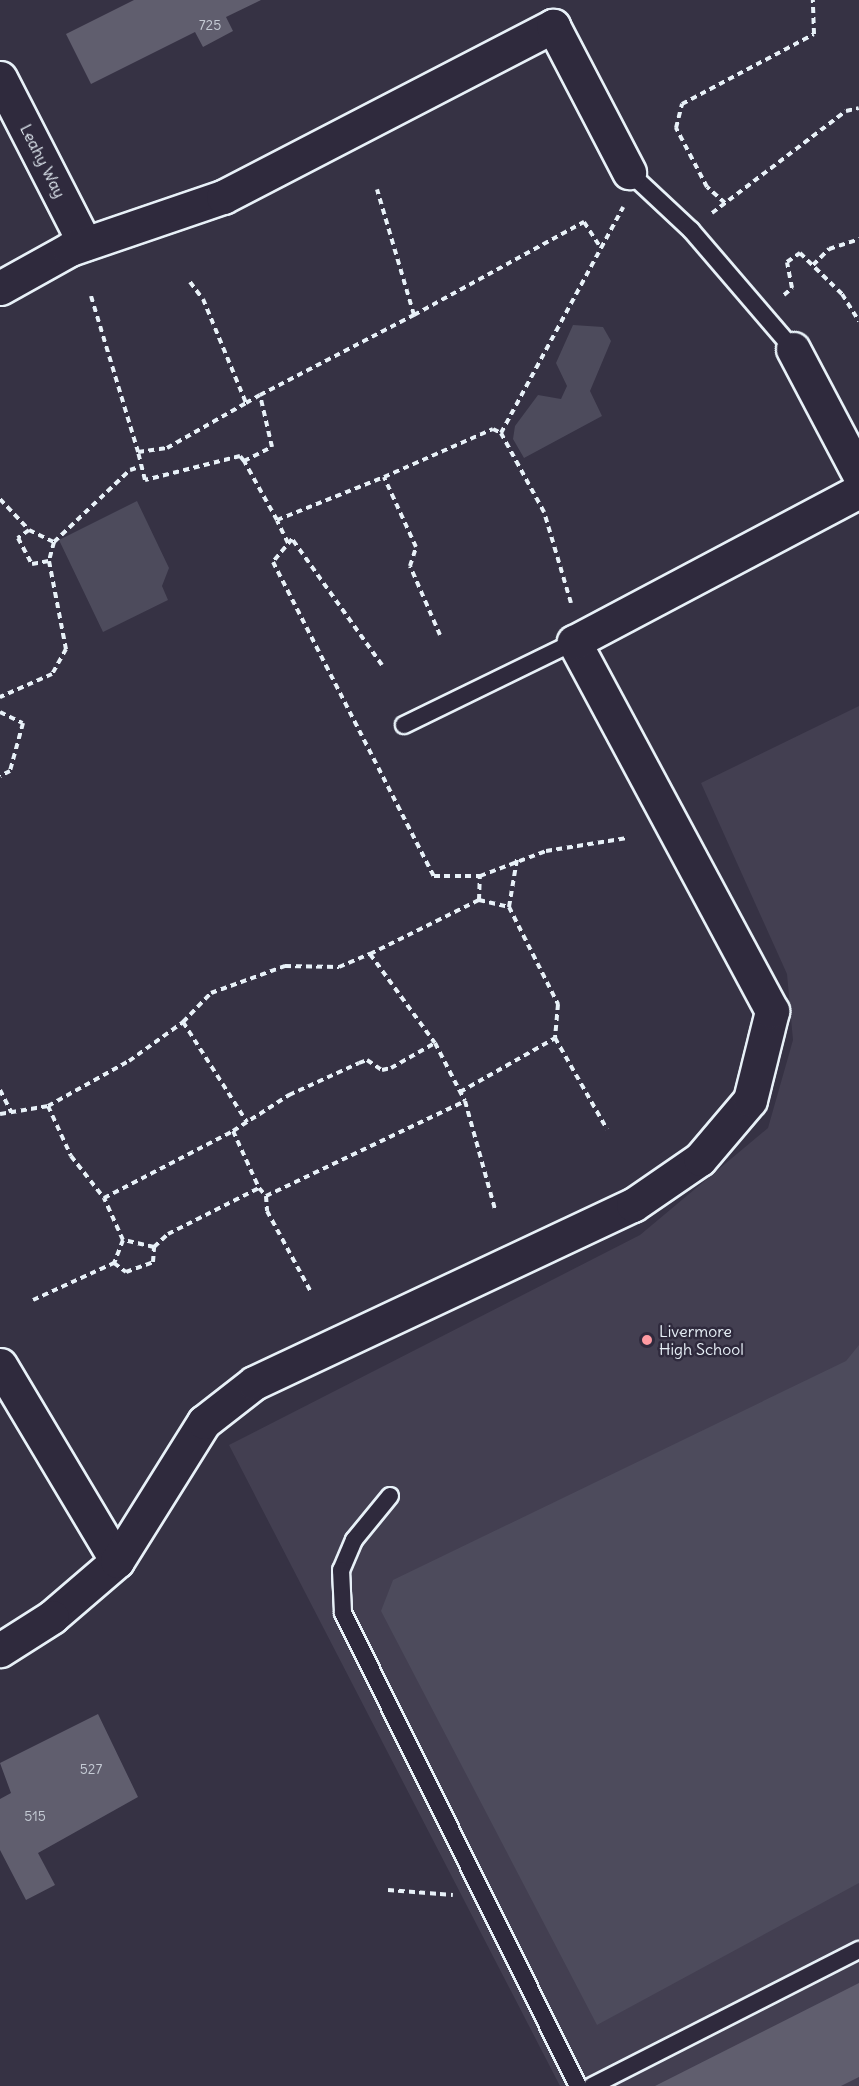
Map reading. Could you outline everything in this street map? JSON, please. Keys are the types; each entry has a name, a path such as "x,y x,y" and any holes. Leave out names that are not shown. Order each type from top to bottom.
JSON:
{"street":[{"path":"0,288 85,243 223,198 553,27 633,176"},
{"name":"Leahy Way","path":"0,78 85,243"},
{"path":"793,349 859,474"},
{"path":"0,1650 52,1617 117,1561 204,1422 254,1383 633,1205 700,1159 750,1100 772,1011 580,638 859,491"},
{"path":"0,1365 117,1561"}],"lane":[{"path":"633,176 691,230 793,349"},
{"path":"404,724 580,638"},
{"path":"390,1496 354,1540 341,1570 343,1613 578,2086"},
{"path":"592,2086 859,1950"}],"path":[{"path":"725,203 707,187 676,128 682,104 814,34 813,0"},
{"path":"691,230 846,111 858,111"},
{"path":"501,434 601,248 633,176"},
{"path":"377,189 414,315"},
{"path":"138,452 167,448 260,395 414,315 584,222 601,248"},
{"path":"813,265 829,249 859,239"},
{"path":"762,313 792,288 787,262 800,254 842,294 859,321"},
{"path":"190,282 203,299 246,403"},
{"path":"91,296 145,480 240,456 288,543"},
{"path":"244,461 272,447 260,395"},
{"path":"277,520 384,477 493,429 501,434 544,512 580,638"},
{"path":"0,697 52,674 66,649 50,561 54,542 130,470 142,466"},
{"path":"384,477 416,547 410,566 440,635"},
{"path":"0,499 29,530 54,542"},
{"path":"29,530 18,538 32,564 50,561"},
{"path":"382,665 292,538 273,562 434,876 480,876 517,860 627,838"},
{"path":"0,712 23,723 10,771 0,776"},
{"path":"517,860 509,907 558,1004 555,1038 607,1129"},
{"path":"479,900 480,876"},
{"path":"0,1114 48,1106 129,1061 183,1022 211,993 285,966 339,967 479,900 509,907"},
{"path":"370,954 435,1043 465,1101 495,1209"},
{"path":"183,1022 247,1122"},
{"path":"460,1092 555,1038"},
{"path":"104,1198 233,1131 289,1095 366,1060 382,1070 391,1068 435,1043"},
{"path":"0,1090 11,1112"},
{"path":"266,1196 465,1101"},
{"path":"33,1300 114,1263 123,1240 104,1198 71,1156 48,1106"},
{"path":"233,1131 259,1188 266,1196 267,1211 311,1292"},
{"path":"114,1263 126,1272 153,1262 154,1247 168,1234 259,1188"},
{"path":"123,1240 154,1247"},
{"path":"388,1890 484,1899"}],"shaded area":[{"path":"573,325 603,327 611,341 590,391 602,416 524,458 513,439 515,426 538,395 561,399 567,386 556,363"},
{"path":"137,501 169,568 162,586 168,600 103,632 59,540"},
{"name":"Livermore High School","path":"859,706 859,2086 560,2086 229,1445 640,1235 768,1128 793,1040 787,974 701,783"},
{"path":"859,1345 859,1883 597,2025 381,1611 393,1580 846,1361"}],"building":[{"path":"134,0 261,0 226,17 233,31 203,47 195,32 91,84 66,34"},
{"path":"98,1714 138,1797 38,1853 55,1885 26,1900 0,1850 0,1799 11,1793 0,1763"},
{"path":"859,1983 859,2077 841,2086 655,2086"}],"place":[{"name":"Livermore High School","path":"647,1340"}]}
